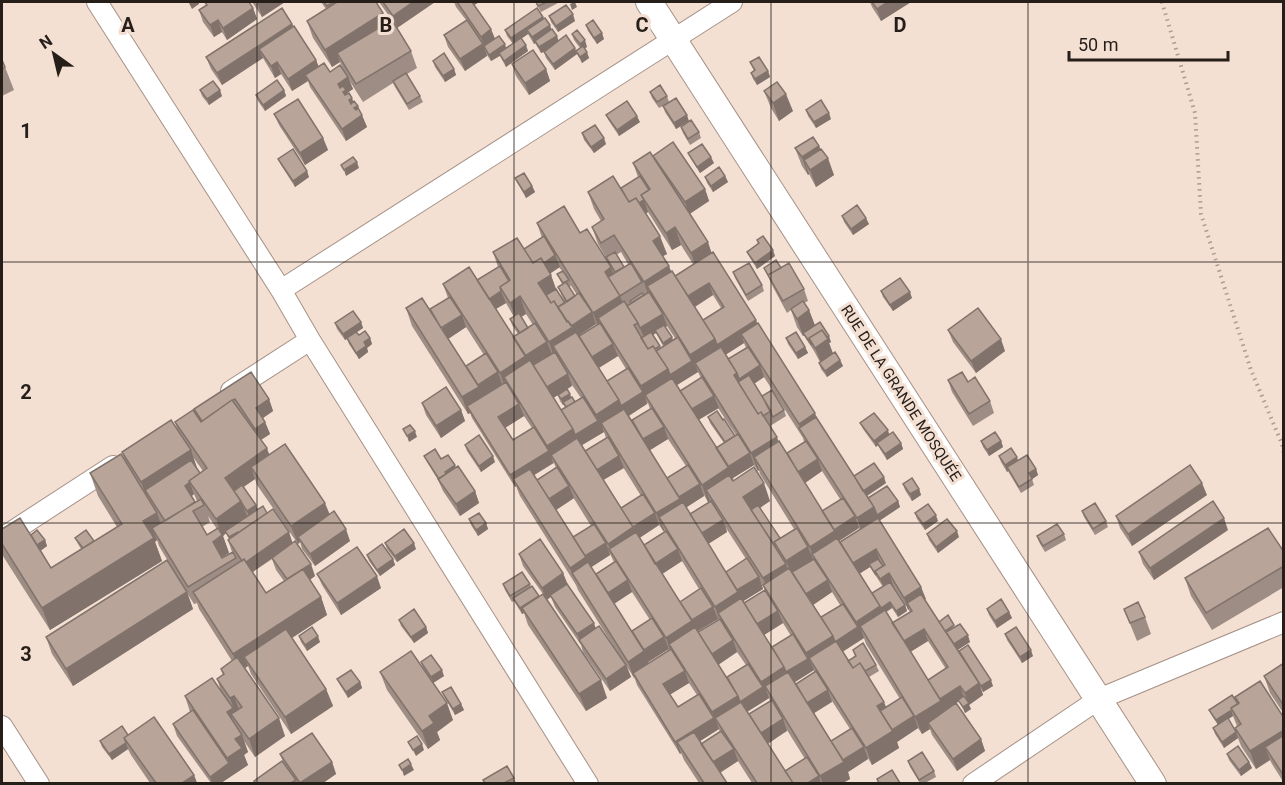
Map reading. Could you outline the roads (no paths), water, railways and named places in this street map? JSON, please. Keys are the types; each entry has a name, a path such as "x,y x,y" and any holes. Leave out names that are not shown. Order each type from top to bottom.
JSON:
{"street":[{"path":"97,2 281,290 310,340 588,783"},
{"name":"RUE DE LA GRANDE MOSQUÉE","path":"649,2 1153,783"},
{"path":"281,290 732,2"},
{"path":"220,398 310,340"},
{"path":"2,537 131,455"},
{"path":"973,783 1099,699 1284,622"},
{"path":"2,726 39,783"}]}
